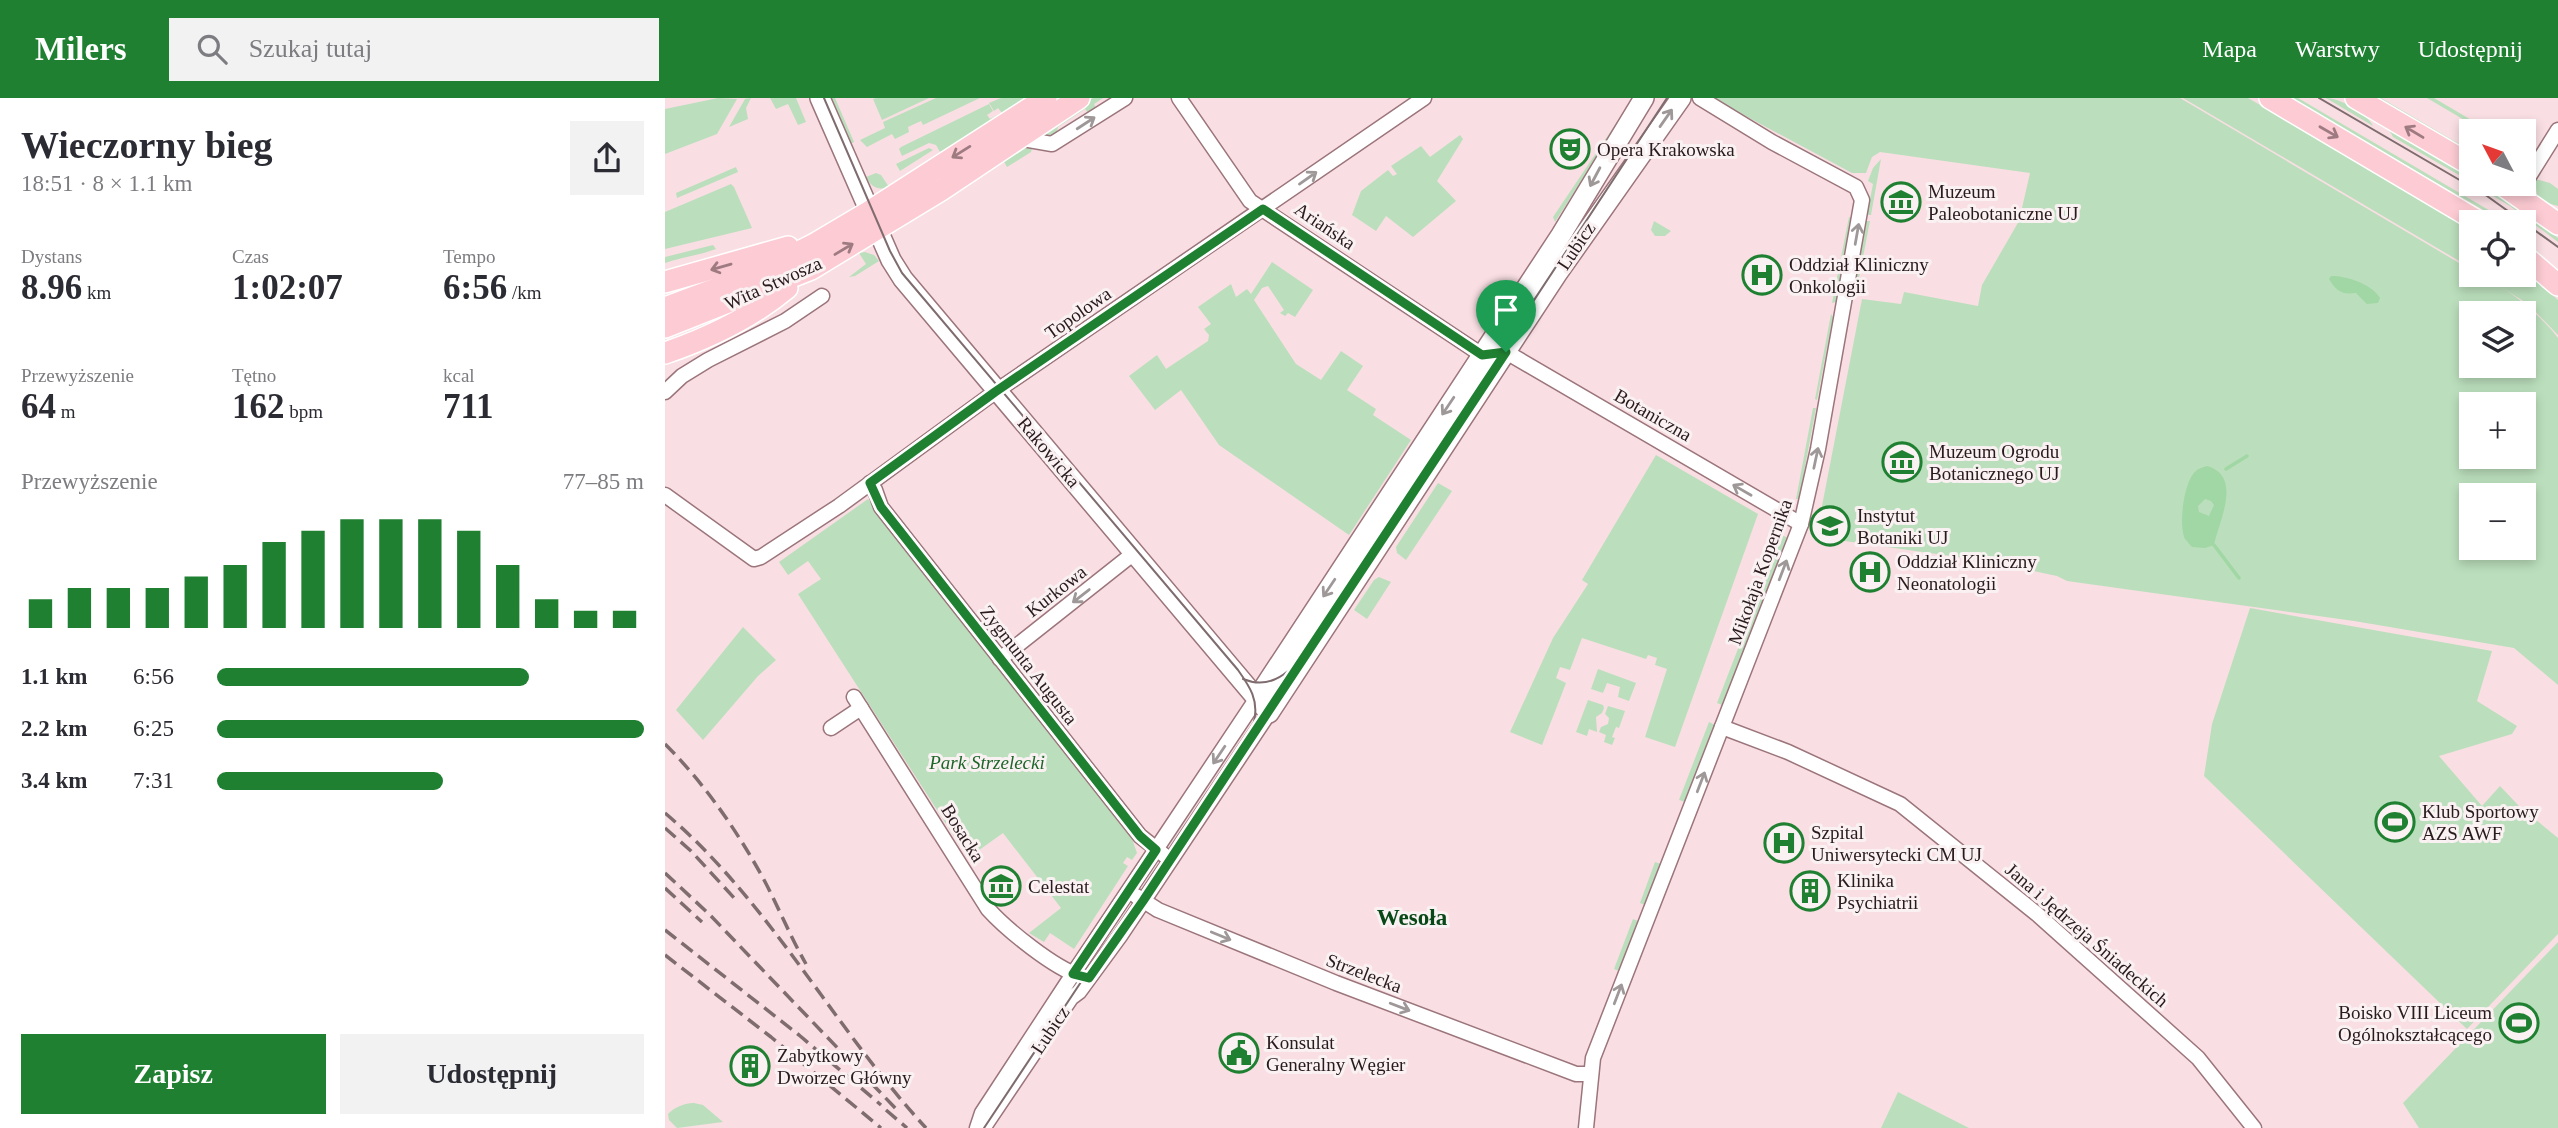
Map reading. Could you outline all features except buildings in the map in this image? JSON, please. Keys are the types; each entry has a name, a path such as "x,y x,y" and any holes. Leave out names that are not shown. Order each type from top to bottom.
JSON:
{"main road":[{"path":"874,220 1046,98"},
{"path":"874,220 1016,138 1079,98"},
{"path":"2270,98 2459,210"},
{"path":"2356,98 2459,158"},
{"path":"2519,196 2558,225"},
{"name":"Wita Stwosza","path":"665,308 759,272 833,234 874,220"},
{"name":"Wita Stwosza","path":"665,327 811,269 874,220"},
{"path":"665,282 833,234"},
{"path":"2536,266 2558,285"},
{"path":"665,353 737,323 811,269"}],"street":[{"name":"Rakowicka","path":"820,98 891,260 903,279 1263,706"},
{"path":"1016,138 1043,144 1055,143 1125,98"},
{"name":"Ariańska","path":"1179,98 1251,201 1482,355"},
{"name":"Topolowa","path":"665,495 754,559 781,545 997,391 1424,98"},
{"name":"Lubicz","path":"983,1128 1071,998 1089,978 1171,859 1263,706 1644,98"},
{"name":"Lubicz","path":"977,1128 982,1114 1156,850 1263,706 1600,210 1681,98"},
{"name":"Mikołaja Kopernika","path":"1586,1128 1593,1058 1801,524 1818,449 1862,200 1856,187 1772,142 1700,98"},
{"path":"2536,156 2558,130"},
{"path":"665,392 682,376 713,357 785,321 822,296"},
{"path":"1482,355 1506,352"},
{"name":"Botaniczna","path":"1506,352 1801,524"},
{"name":"Zygmunta Augusta","path":"870,483 881,507 1140,836 1171,859"},
{"name":"Kurkowa","path":"1000,659 1134,553"},
{"name":"Bosacka","path":"831,728 857,703 988,909 1013,932 1073,974 1089,978"},
{"name":"Jana i Jędrzeja Śniadeckich","path":"1722,727 1818,765 1900,804 2037,914 2198,1058 2254,1128"},
{"name":"Strzelecka","path":"1129,892 1158,910 1336,983 1576,1074 1591,1074"}],"green space":[{"path":"718,98 737,99 717,134 665,154 665,109"},
{"path":"751,98 746,108 748,119 729,127 745,99"},
{"path":"770,98 796,98 806,122 798,125 788,104 776,109"},
{"path":"830,98 835,98 854,142 850,144"},
{"path":"929,98 882,120 873,99"},
{"path":"936,98 980,98 923,125 921,121 908,127 909,132 895,139 892,134 867,147 860,140 885,128 883,122"},
{"path":"1001,98 1031,98 940,152 936,145 929,143 902,156 899,149 901,147 989,104 993,111 987,115 990,119 1002,113 998,108 994,111 989,103"},
{"path":"1093,98 1103,98 1094,104 1096,108 1089,114 1085,109 1058,127 1055,139 1050,140 1038,133"},
{"path":"1712,98 2180,98 2459,263 2459,287 2500,287 2520,301 2459,301 2459,378 2536,378 2536,314 2558,338 2558,685 2514,648 2354,621 2067,581 2057,576 1979,560 1816,537 1862,299 1901,304 1904,292 1978,306 1982,285 2019,221 2030,173 1880,152 1872,157 1866,173 1852,173"},
{"path":"2183,98 2248,98 2435,206 2459,222 2459,261"},
{"path":"2290,98 2298,98 2459,193 2459,196"},
{"path":"2326,98 2353,107 2373,126"},
{"path":"2375,98 2381,98 2459,144 2459,147"},
{"path":"2427,98 2434,98 2470,119 2463,119"},
{"path":"1620,120 1555,222 1553,217"},
{"path":"2389,130 2459,171 2459,175 2393,137"},
{"path":"1460,135 1463,139 1437,181 1456,201 1413,237 1386,216 1376,231 1352,215 1361,191 1388,170 1393,176 1397,174 1391,166 1421,146 1430,157"},
{"path":"1018,146 1033,146 1031,152 1007,167 1003,160"},
{"path":"929,148 933,150 900,171 896,164"},
{"path":"1881,159 1871,215 1867,215 1873,184 1868,181 1873,168"},
{"path":"736,167 738,172 677,198 676,193"},
{"path":"876,173 881,175 889,187 878,188 870,183 866,177"},
{"path":"2536,179 2550,183 2558,189 2558,206 2547,203 2537,195"},
{"path":"731,184 752,228 665,249 665,212"},
{"path":"2459,196 2465,196 2489,210 2483,210"},
{"path":"2493,196 2500,196 2522,210"},
{"path":"1849,217 1852,218 1836,302 1832,303"},
{"path":"1654,221 1671,231 1665,236 1655,236 1651,230"},
{"path":"1866,221 1870,221 1858,283 1855,281"},
{"path":"2536,221 2558,238 2558,242 2536,226"},
{"path":"713,245 716,249 665,263 665,257"},
{"path":"859,253 874,255 879,261 849,277 866,264"},
{"path":"1272,262 1313,290 1295,317 1280,313 1284,310 1268,286 1262,288 1254,300 1296,364 1321,380 1341,351 1363,366 1347,390 1376,409 1373,415 1411,440 1349,535 1219,445 1181,390 1155,410 1129,376 1157,355 1166,369 1208,341 1209,335 1204,329 1211,324 1198,307 1231,284 1236,297 1247,289 1251,294"},
{"path":"2536,280 2558,300 2558,335 2536,312 2536,301 2523,301 2501,287 2536,287"},
{"path":"1831,314 1833,317 1817,400 1815,399"},
{"path":"1813,408 1816,408 1799,499 1796,499"},
{"path":"1656,455 1758,514 1675,747 1645,737 1667,669 1655,665 1657,658 1648,655 1646,659 1582,638 1570,670 1560,667 1556,678 1566,683 1542,745 1510,732 1553,638 1588,584 1582,580"},
{"path":"1438,483 1452,491 1406,560 1397,553 1396,547"},
{"name":"Park Strzelecki","path":"868,499 1130,833 1137,853 1132,860 1127,857 1123,863 1128,866 1074,949 1050,933 1044,942 1029,933 1061,908 1003,833 968,858 798,594 821,579 808,561 788,575 779,562"},
{"path":"1782,535 1788,538 1722,705 1717,703"},
{"path":"1379,577 1391,582 1367,619 1354,610 1374,580"},
{"name":"Klub Sportowy AZS AWF","path":"2250,608 2492,651 2477,701 2517,726 2512,734 2439,756 2482,806 2500,786 2519,806 2558,838 2558,934 2467,1029 2204,776 2212,724"},
{"path":"743,627 776,660 758,676 703,740 676,710"},
{"path":"1598,669 1636,683 1629,701 1618,697 1620,687 1607,683 1603,693 1591,689"},
{"path":"1588,700 1603,705 1604,708 1596,717 1597,732 1589,729 1587,736 1576,732"},
{"path":"1608,706 1625,711 1619,728 1616,727 1612,737 1615,738 1612,745 1604,742 1606,735 1599,732 1601,727 1608,724 1609,718 1605,714"},
{"path":"1709,722 1715,725 1685,802 1679,800"},
{"path":"1655,862 1661,864 1645,905 1640,903"},
{"path":"1633,919 1638,921 1619,971 1614,969"},
{"name":"Boisko VIII Liceum Ogólnokształcącego","path":"2558,942 2558,1128 2419,1128 2403,1103"},
{"path":"1898,1092 1969,1128 1881,1128"},
{"path":"694,1103 703,1105 723,1122 677,1128 669,1120 668,1114 674,1109"}],"shaded area":[{"path":"2331,276 2344,277 2365,285 2380,298 2378,303 2367,304 2356,293 2340,291 2329,279"},
{"path":"2206,466 2218,471 2224,479 2226,500 2214,545 2205,548 2192,547 2183,532 2183,503 2192,475","holes":["2205,499 2214,505 2209,516 2199,512 2198,506"]}],"waterway":[{"path":"2226,469 2247,456"},
{"path":"2214,545 2239,578"}],"tram line":[{"path":"824,98 902,273 1238,670 1250,688 1254,700 1254,722"},
{"path":"984,1128 1089,970 1127,919 1667,98"},
{"path":"2319,98 2487,196 2558,247"},
{"path":"1243,679 1267,682 1288,671"}],"railway":[{"path":"665,744 719,807 742,842 806,964"},
{"path":"665,813 737,885 861,1049 926,1128"},
{"path":"665,828 691,851 736,900"},
{"path":"665,873 709,914 900,1113"},
{"path":"665,888 702,922"},
{"path":"665,930 799,1035 881,1105"},
{"path":"665,955 771,1037 881,1128"},
{"path":"886,1110 907,1128"}],"place":[{"name":"Opera Krakowska","path":"1570,149"},
{"name":"Muzeum Paleobotaniczne UJ","path":"1901,202"},
{"name":"Oddział Kliniczny Onkologii","path":"1762,275"},
{"name":"Muzeum Ogrodu Botanicznego UJ","path":"1902,462"},
{"name":"Instytut Botaniki UJ","path":"1830,526"},
{"name":"Oddział Kliniczny Neonatologii","path":"1870,572"},
{"name":"Klub Sportowy AZS AWF","path":"2395,822"},
{"name":"Szpital Uniwersytecki CM UJ","path":"1784,843"},
{"name":"Celestat","path":"1001,886"},
{"name":"Klinika Psychiatrii","path":"1810,891"},
{"name":"Boisko VIII Liceum Ogólnokształcącego","path":"2519,1023"},
{"name":"Konsulat Generalny Węgier","path":"1239,1053"},
{"name":"Zabytkowy Dworzec Główny","path":"750,1066"}],"district":[{"name":"Wesoła","path":"1412,917"}],"route":[{"path":"1263,209 1482,355 1506,352 1120,936 1089,978 1073,974 1156,850 1140,836 881,507 870,483 995,392 1263,209"}]}
